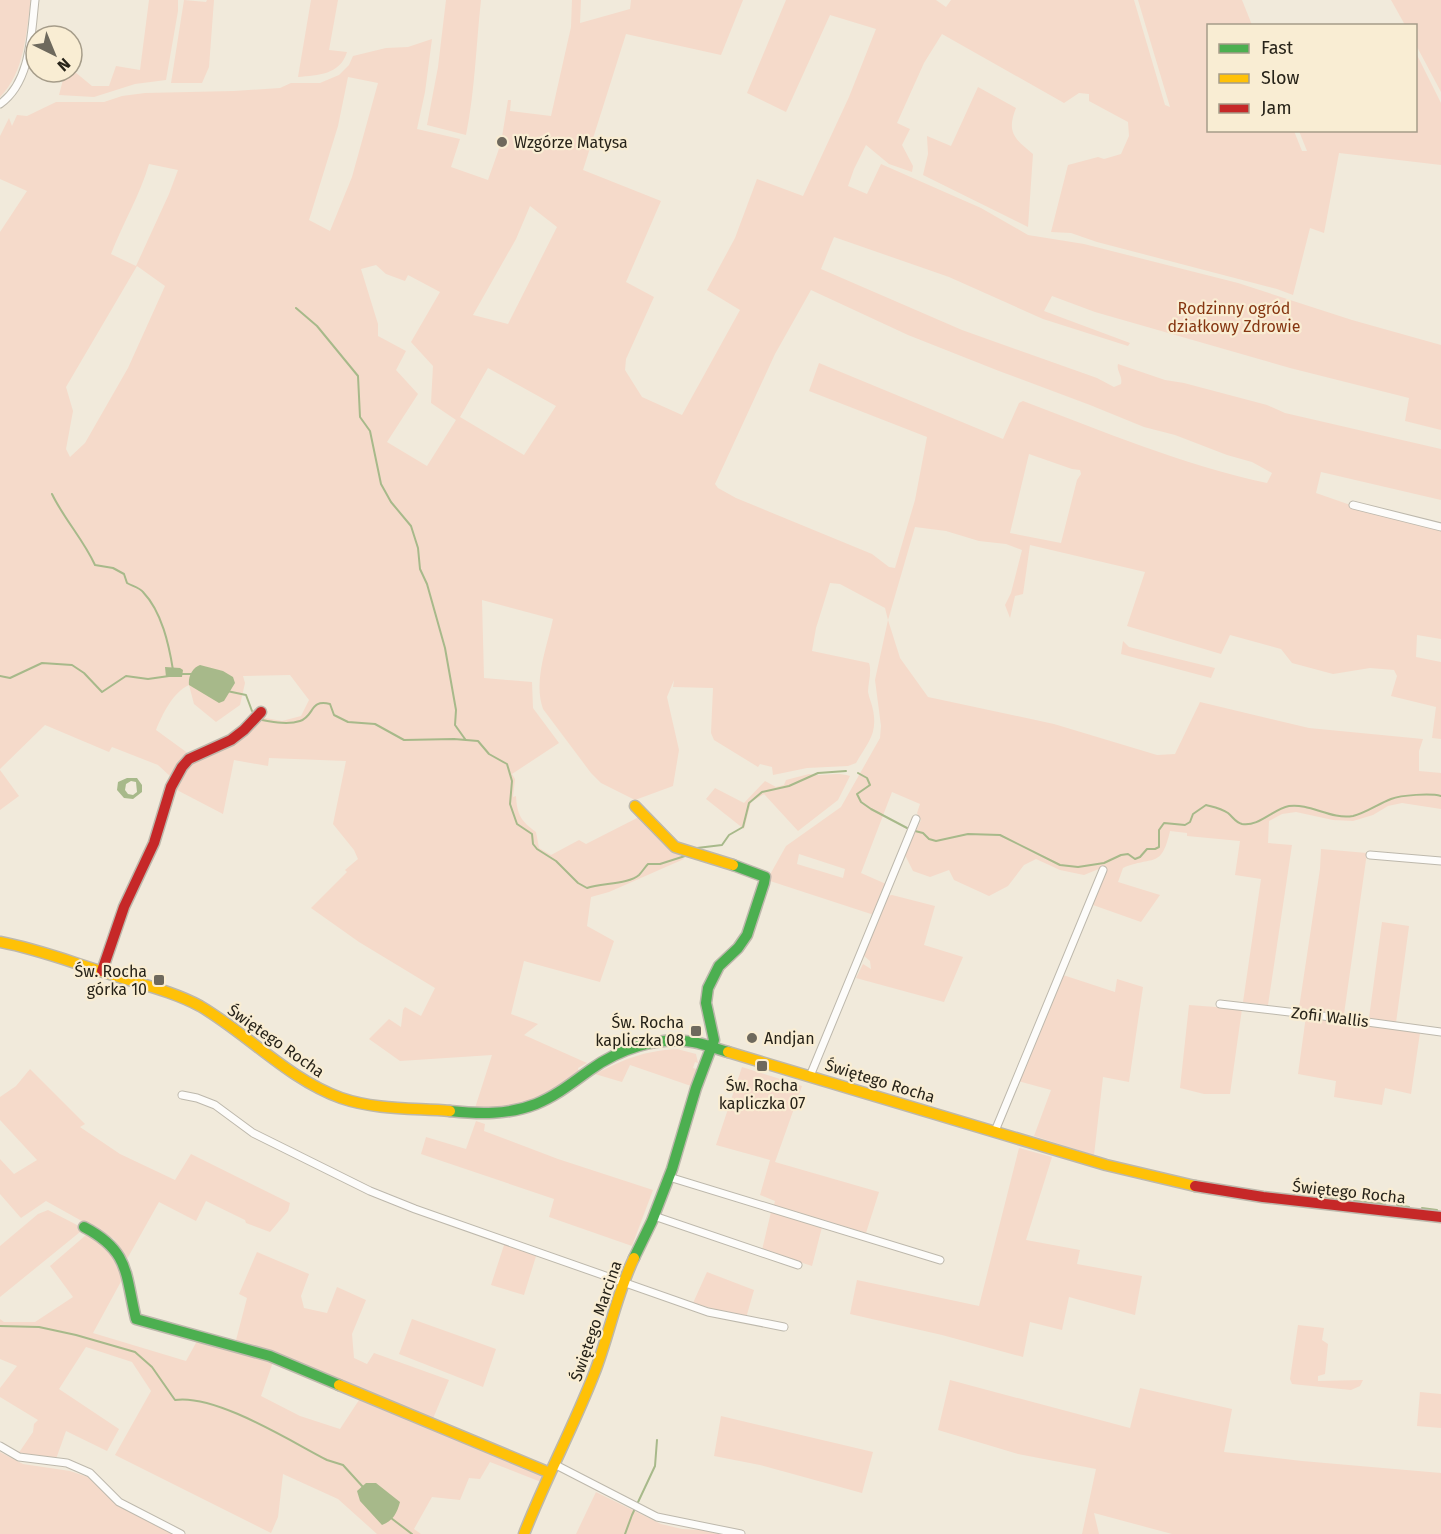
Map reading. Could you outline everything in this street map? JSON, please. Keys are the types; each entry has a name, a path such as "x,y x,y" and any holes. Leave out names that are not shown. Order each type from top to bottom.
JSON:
{"street":[{"path":"0,104 15,89 24,67 35,0"},
{"path":"1353,505 1441,527"},
{"path":"102,971 123,907 154,843 171,787 182,767 189,759 237,736 261,712"},
{"path":"635,806 675,848 712,857 765,877 747,935 738,948 719,966 708,988 706,1003 714,1040 711,1046"},
{"path":"810,1076 916,819"},
{"path":"1370,855 1441,861"},
{"path":"995,1131 1103,870"},
{"name":"Świętego Rocha","path":"0,942 30,948 102,971 165,992 199,1007 290,1072 315,1087 341,1098 367,1104 465,1112 513,1111 546,1100 605,1060 639,1044 679,1040 711,1046 1106,1164 1195,1186 1266,1198 1441,1217"},
{"name":"Zofii Wallis","path":"1220,1004 1441,1032"},
{"name":"Świętego Marcina","path":"524,1534 596,1372 624,1281 669,1177 711,1046"},
{"path":"182,1095 215,1105 253,1133 414,1209 708,1312 784,1327"},
{"path":"669,1177 940,1260"},
{"path":"654,1216 798,1265"},
{"path":"84,1227 94,1231 118,1248 123,1259 136,1319 270,1356 552,1469 657,1518 741,1534"},
{"path":"0,1446 19,1457 67,1463 90,1473 119,1502 181,1534"},
{"path":"531,1534 535,1506"}],"green space":[{"path":"0,0 31,0 28,24 24,24 23,52 15,76 0,97"},
{"path":"149,0 178,0 166,80 135,84 94,97 59,95 62,84 84,84 84,79 92,86 109,86 116,66 140,70"},
{"path":"184,0 206,2 214,0 209,67 202,83 171,83"},
{"path":"311,0 338,0 329,50 347,52 344,60 334,69 320,74 298,77"},
{"path":"446,0 481,0 466,135 427,125 438,67"},
{"name":"Rodzinny ogród działkowy Zdrowie","path":"572,0 581,0 580,23 630,9 631,0 743,0 721,55 626,34 583,170 661,201 626,282 654,297 626,359 625,370 642,397 682,415 740,310 707,290 735,238 757,179 803,196 849,97 876,29 830,15 786,112 747,93 786,0 936,0 946,7 951,0 1134,0 1165,105 1170,107 1138,0 1242,0 1252,24 1207,24 1207,132 1294,132 1302,151 1307,151 1299,132 1417,132 1417,55 1441,103 1441,165 1339,153 1324,233 1310,228 1293,295 1071,233 1051,232 1068,165 1121,154 1129,136 1128,122 1089,101 1089,94 1079,93 1064,103 942,34 924,63 897,123 910,129 902,145 913,166 912,172 889,164 866,145 848,186 867,194 881,164 981,208 1028,235 1084,244 1238,283 1352,320 1441,345 1441,430 1405,421 1409,398 1290,368 1095,312 1052,296 1044,311 1130,343 1128,346 1043,319 949,277 834,237 821,269 962,330 1097,378 1114,387 1121,384 1118,364 1165,380 1267,405 1285,413 1441,449 1441,500 1321,472 1316,493 1379,515 1441,531 1441,639 1417,635 1416,657 1441,662 1441,739 1432,738 1436,707 1391,696 1397,676 1394,670 1370,668 1333,674 1292,663 1281,649 1230,635 1221,654 1127,626 1145,572 1030,545 1023,594 1015,596 1010,618 1005,605 1011,593 1022,550 1006,544 979,541 946,531 915,527 888,620 885,608 840,584 830,583 816,628 812,651 869,663 870,666 868,692 874,726 856,763 848,766 807,768 773,775 772,767 760,764 758,767 714,740 711,733 713,688 673,687 674,680 667,697 679,750 673,786 635,800 601,783 543,709 540,698 540,676 553,619 482,600 484,678 532,682 533,708 559,743 512,774 515,779 513,797 516,796 517,808 521,817 536,832 539,848 551,855 579,840 586,844 641,816 681,853 684,859 609,892 591,897 587,926 614,941 600,982 524,961 511,1014 538,1024 524,1035 587,1063 578,1068 579,1072 566,1082 542,1095 518,1104 475,1108 492,1055 400,1061 369,1039 389,1019 401,1027 405,1007 421,1016 435,988 359,942 311,908 358,859 354,850 333,824 346,761 269,758 268,766 234,760 223,814 175,789 189,763 260,717 282,721 301,716 309,700 290,675 243,676 245,683 240,705 216,722 194,704 189,685 183,688 169,704 156,730 189,754 171,777 158,765 112,747 109,752 45,725 0,769 0,232 27,191 0,179 0,136 9,118 12,126 17,115 27,116 56,102 104,102 122,96 145,93 234,91 280,88 291,83 320,83 339,75 349,65 353,56 386,48 408,47 432,39 425,92 417,129 460,139 451,167 488,180 501,143 508,100 511,100 510,111 551,116 571,27","holes":["348,77 378,83 352,177 330,231 309,220 338,126","149,164 178,170 136,266 111,254","530,206 557,227 508,324 473,315 516,239","376,265 386,274 405,281 408,275 440,292 411,342 433,366 431,403 456,420 427,466 387,442 418,394 396,370 406,351 378,336 378,324 361,269","137,266 165,286 128,368 85,443 70,457 66,449 73,411 66,387","811,290 908,335 1144,427 1175,435 1252,462 1272,473 1267,483 1235,476 1143,446 1023,401 1019,403 1003,439 819,363 809,391 927,437 915,500 895,568 889,567 872,554 736,498 715,484 775,354","488,368 556,406 524,455 460,417","1029,454 1080,470 1081,474 1077,480 1061,543 1010,533"]},
{"path":"1391,0 1441,0 1441,92 1417,47 1417,24 1404,24"},
{"path":"978,87 1016,108 1012,130 1021,144 1033,154 1028,227 923,175 928,154 927,136 951,146"},
{"path":"888,620 900,658 928,697 1054,724 1157,755 1175,754 1200,702 1309,728 1423,739 1419,751 1419,771 1441,773 1441,809 1402,803 1388,806 1373,815 1353,821 1333,820 1296,812 1282,814 1269,821 1268,843 1292,845 1268,1005 1243,1002 1261,879 1235,875 1240,841 1187,836 1187,833 1170,831 1167,843 1159,856 1123,868 1118,882 1160,895 1141,922 1093,905 1106,866 1084,875 1060,870 1036,859 1024,865 1008,886 989,896 954,880 949,870 930,877 913,871 905,855 921,820 917,813 920,804 892,792 861,873 886,884 874,915 767,880 786,846 841,807 880,738 881,726 875,680","holes":["799,854 845,869 843,878 797,864"]},
{"path":"1123,641 1129,647 1215,668 1211,678 1121,654"},
{"path":"0,770 19,796 0,810"},
{"path":"809,774 850,776 838,800 798,831 764,794 751,802 744,829 706,799 715,788 744,803 765,781 776,787 784,785 786,780"},
{"path":"1321,849 1367,853 1344,1014 1299,1008"},
{"path":"892,895 935,906 924,945 963,957 944,1002 856,978 863,964 871,969 870,961 864,956 887,896"},
{"path":"1382,922 1409,926 1396,1023 1369,1018"},
{"path":"1063,975 1115,992 1117,979 1143,987 1129,1082 1103,1077 1094,1155 1034,1136 1051,1090 1018,1081"},
{"path":"1189,1005 1242,1009 1230,1094 1204,1094 1180,1088"},
{"path":"1306,1016 1420,1033 1411,1094 1385,1088 1382,1105 1334,1097 1336,1081 1298,1074"},
{"path":"677,1049 696,1054 698,1063 695,1062 693,1068 697,1069 691,1086 630,1065 622,1082 595,1074 635,1057"},
{"path":"742,1067 802,1086 775,1162 879,1192 866,1233 774,1205 775,1201 760,1195 770,1160 716,1145"},
{"path":"30,1069 85,1124 80,1127 120,1154 175,1180 191,1154 290,1203 288,1211 270,1232 246,1223 245,1220 206,1201 196,1221 159,1202 127,1259 114,1239 46,1201 21,1218 0,1194 0,1159 14,1174 37,1160 0,1120 0,1097 16,1086"},
{"path":"476,1121 485,1124 484,1131 558,1159 653,1190 632,1246 549,1217 554,1199 421,1154 426,1137 466,1149"},
{"path":"1019,1148 1052,1157 1026,1240 1080,1250 1077,1264 1142,1276 1135,1315 1069,1297 1062,1330 1030,1322 1023,1357 942,1335 850,1314 857,1280 979,1306"},
{"path":"48,1210 77,1225 80,1232 0,1297 0,1246 38,1214"},
{"path":"771,1212 822,1227 812,1266 762,1250"},
{"path":"92,1234 117,1252 124,1276 93,1333 186,1361 197,1341 273,1362 261,1396 300,1416 340,1429 361,1397 545,1473 541,1482 490,1462 480,1479 469,1478 460,1500 432,1497 414,1529 421,1534 377,1534 338,1499 283,1474 278,1517 271,1533 115,1455 151,1391 132,1362 86,1347 59,1389 119,1429 107,1451 66,1431 56,1459 18,1454 38,1420 0,1397 0,1388 17,1366 0,1359 0,1319 4,1322 35,1322 73,1297 50,1266 86,1235"},
{"path":"505,1242 537,1253 524,1295 491,1285"},
{"path":"257,1252 309,1274 301,1296 304,1308 327,1313 337,1287 366,1300 352,1334 354,1358 367,1364 374,1353 449,1380 432,1421 294,1360 259,1347 235,1344 247,1298 239,1294"},
{"path":"707,1272 754,1290 746,1318 693,1303"},
{"path":"412,1319 496,1349 483,1387 399,1354"},
{"path":"1298,1325 1324,1328 1322,1340 1328,1344 1325,1374 1318,1376 1318,1381 1363,1380 1360,1386 1351,1390 1292,1384 1290,1379"},
{"path":"950,1380 1130,1428 1140,1388 1232,1409 1224,1452 1441,1473 1441,1534 1172,1534 1094,1513 1099,1534 1082,1534 1096,1469 1018,1454 938,1430"},
{"path":"1420,1392 1441,1394 1441,1428 1417,1426"},
{"path":"721,1416 873,1452 862,1493 760,1465 714,1456"},
{"path":"0,1452 23,1464 70,1471 88,1477 118,1505 173,1534 0,1534"},
{"path":"596,1492 661,1524 682,1529 720,1531 719,1534 576,1534"}],"shaded area":[{"path":"200,665 223,671 233,677 235,683 224,701 219,703 189,685 191,673"},
{"path":"165,667 180,668 183,670 182,677 166,677"},
{"path":"127,778 137,778 142,785 142,792 133,799 124,798 117,790 118,782","holes":["131,781 136,782 137,792 133,795 128,794 125,790 126,784"]},
{"path":"366,1483 376,1483 400,1502 394,1516 382,1525 360,1501 357,1491"}],"waterway":[{"path":"296,308 317,326 358,376 360,417 370,431 381,484 391,502 411,526 418,548 420,569 427,584 445,648 456,710 455,725 465,739"},
{"path":"52,494 95,565 113,568 124,574 127,583 142,591 150,600 164,629 173,670"},
{"path":"0,676 10,678 42,663 72,665 84,673 102,692 126,676 148,679 169,676"},
{"path":"180,674 192,674"},
{"path":"227,691 246,695 252,711"},
{"path":"262,720 286,723 300,721 305,719 315,706 323,703 330,704 334,715 348,722 375,724 404,740 478,741 489,754 507,764 512,781 510,804 517,824 532,834 533,844 537,849 556,861 578,883 587,888 629,880 639,875 648,864 660,864 685,856"},
{"path":"697,848 722,845 729,835 743,827 749,803 762,792 789,786 818,773 846,771"},
{"path":"858,773 867,778 870,785 857,794 861,802 907,828"},
{"path":"915,831 936,841 968,834 1000,835 1060,865 1078,867 1104,863 1121,855 1128,854 1135,859 1140,857 1147,849 1159,847 1159,830 1164,823 1185,825 1190,822 1193,814 1206,805 1225,811 1242,824 1248,824 1289,806 1305,807 1345,817 1358,815 1396,798 1441,796"},
{"path":"1318,1197 1339,1199"},
{"path":"1354,1201 1385,1204"},
{"path":"1397,1205 1409,1207"},
{"path":"1422,1208 1437,1210"},
{"path":"0,1326 39,1327 135,1352 152,1367 175,1400 192,1400 231,1411 327,1460 343,1465 363,1487"},
{"path":"625,1534 655,1466 657,1440"},
{"path":"391,1518 412,1534"}],"traffic: fast":[{"path":"634,1258 652,1221 672,1169 696,1088 714,1040 706,1003 708,988 719,966 738,948 747,935 764,883 765,877 733,865"},
{"path":"450,1111 493,1113 525,1108 557,1093 613,1056 652,1043 693,1042 728,1052"},
{"path":"84,1227 110,1245 118,1255 127,1276 136,1319 270,1356 339,1385"}],"traffic: slow":[{"path":"635,806 675,847 733,865"},
{"path":"0,942 28,948 156,988 200,1006 303,1080 341,1098 381,1107 450,1111"},
{"path":"728,1052 1106,1165 1195,1186"},
{"path":"524,1534 594,1374 622,1286 634,1258"},
{"path":"339,1385 550,1473"}],"traffic: jam":[{"path":"102,971 124,907 154,843 171,787 182,767 189,759 231,740 261,712"},
{"path":"1195,1186 1263,1197 1441,1217"}],"place":[{"name":"Wzgórze Matysa","path":"502,142"},
{"name":"Św. Rocha górka 10","path":"159,980"},
{"name":"Św. Rocha kapliczka 08","path":"696,1031"},
{"name":"Andjan","path":"752,1038"},
{"name":"Św. Rocha kapliczka 07","path":"762,1066"}]}
